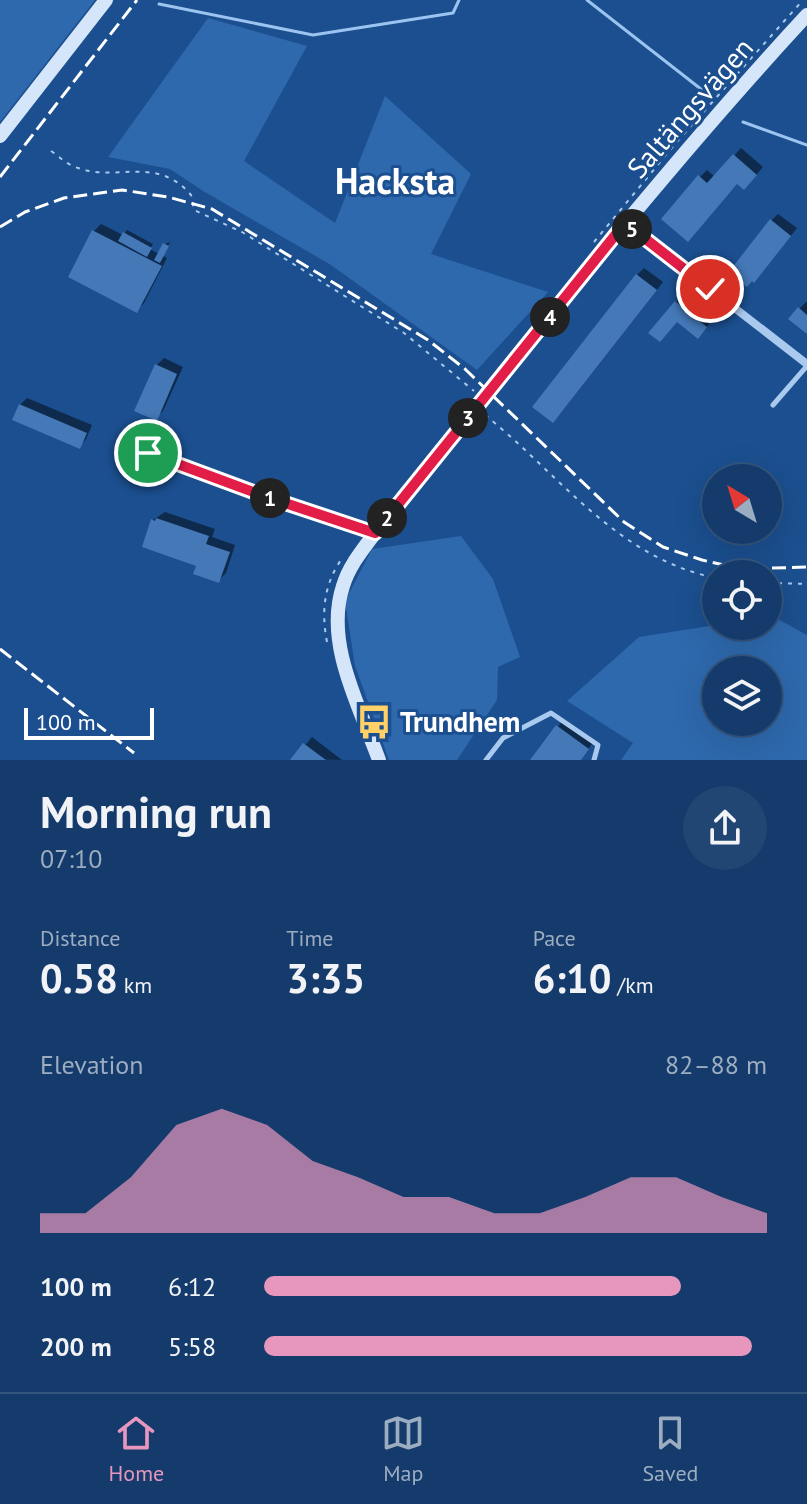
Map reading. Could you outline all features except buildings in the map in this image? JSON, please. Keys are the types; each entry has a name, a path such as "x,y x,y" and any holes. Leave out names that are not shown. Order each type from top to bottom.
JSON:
{"street":[{"path":"0,136 106,0"},
{"name":"Saltängsvägen","path":"379,760 344,665 338,605 347,575 375,533 625,223 746,81 807,15"},
{"path":"625,223 807,365"}],"lane":[{"path":"773,405 807,365"},
{"path":"148,453 375,533"},
{"path":"486,760 503,738 551,713 598,745 594,760"}],"path":[{"path":"51,151 68,164 85,170 139,171 166,177 191,195 194,210 242,232 404,333 432,360 475,392"},
{"path":"476,408 512,436 595,516 628,542 663,561 702,574"},
{"path":"782,583 807,584"}],"shaded area":[{"path":"0,0 95,0 0,122"},
{"path":"208,18 307,46 244,161 335,223 385,96 471,174 431,254 548,292 477,370 331,265 170,169 108,157"},
{"path":"461,536 493,579 520,657 498,667 497,700 457,760 389,760 355,666 345,601 372,549"},
{"path":"782,621 807,635 807,760 621,760 633,743 567,701 639,637 702,627 702,640 782,640"}],"waterway":[{"path":"159,4 313,35 453,13 459,0"},
{"path":"587,0 706,93"},
{"path":"743,122 807,145"}],"railway":[{"path":"0,177 137,0"},
{"path":"0,227 25,212 64,198 122,190 168,197 212,209 428,340 465,369 624,522 663,547 742,569 807,567"},
{"path":"0,649 134,753"}],"place":[{"name":"Trundhem","path":"374,722"}],"district":[{"name":"Hacksta","path":"395,181"}],"route":[{"path":"148,453 375,533 625,223 710,289"}]}
